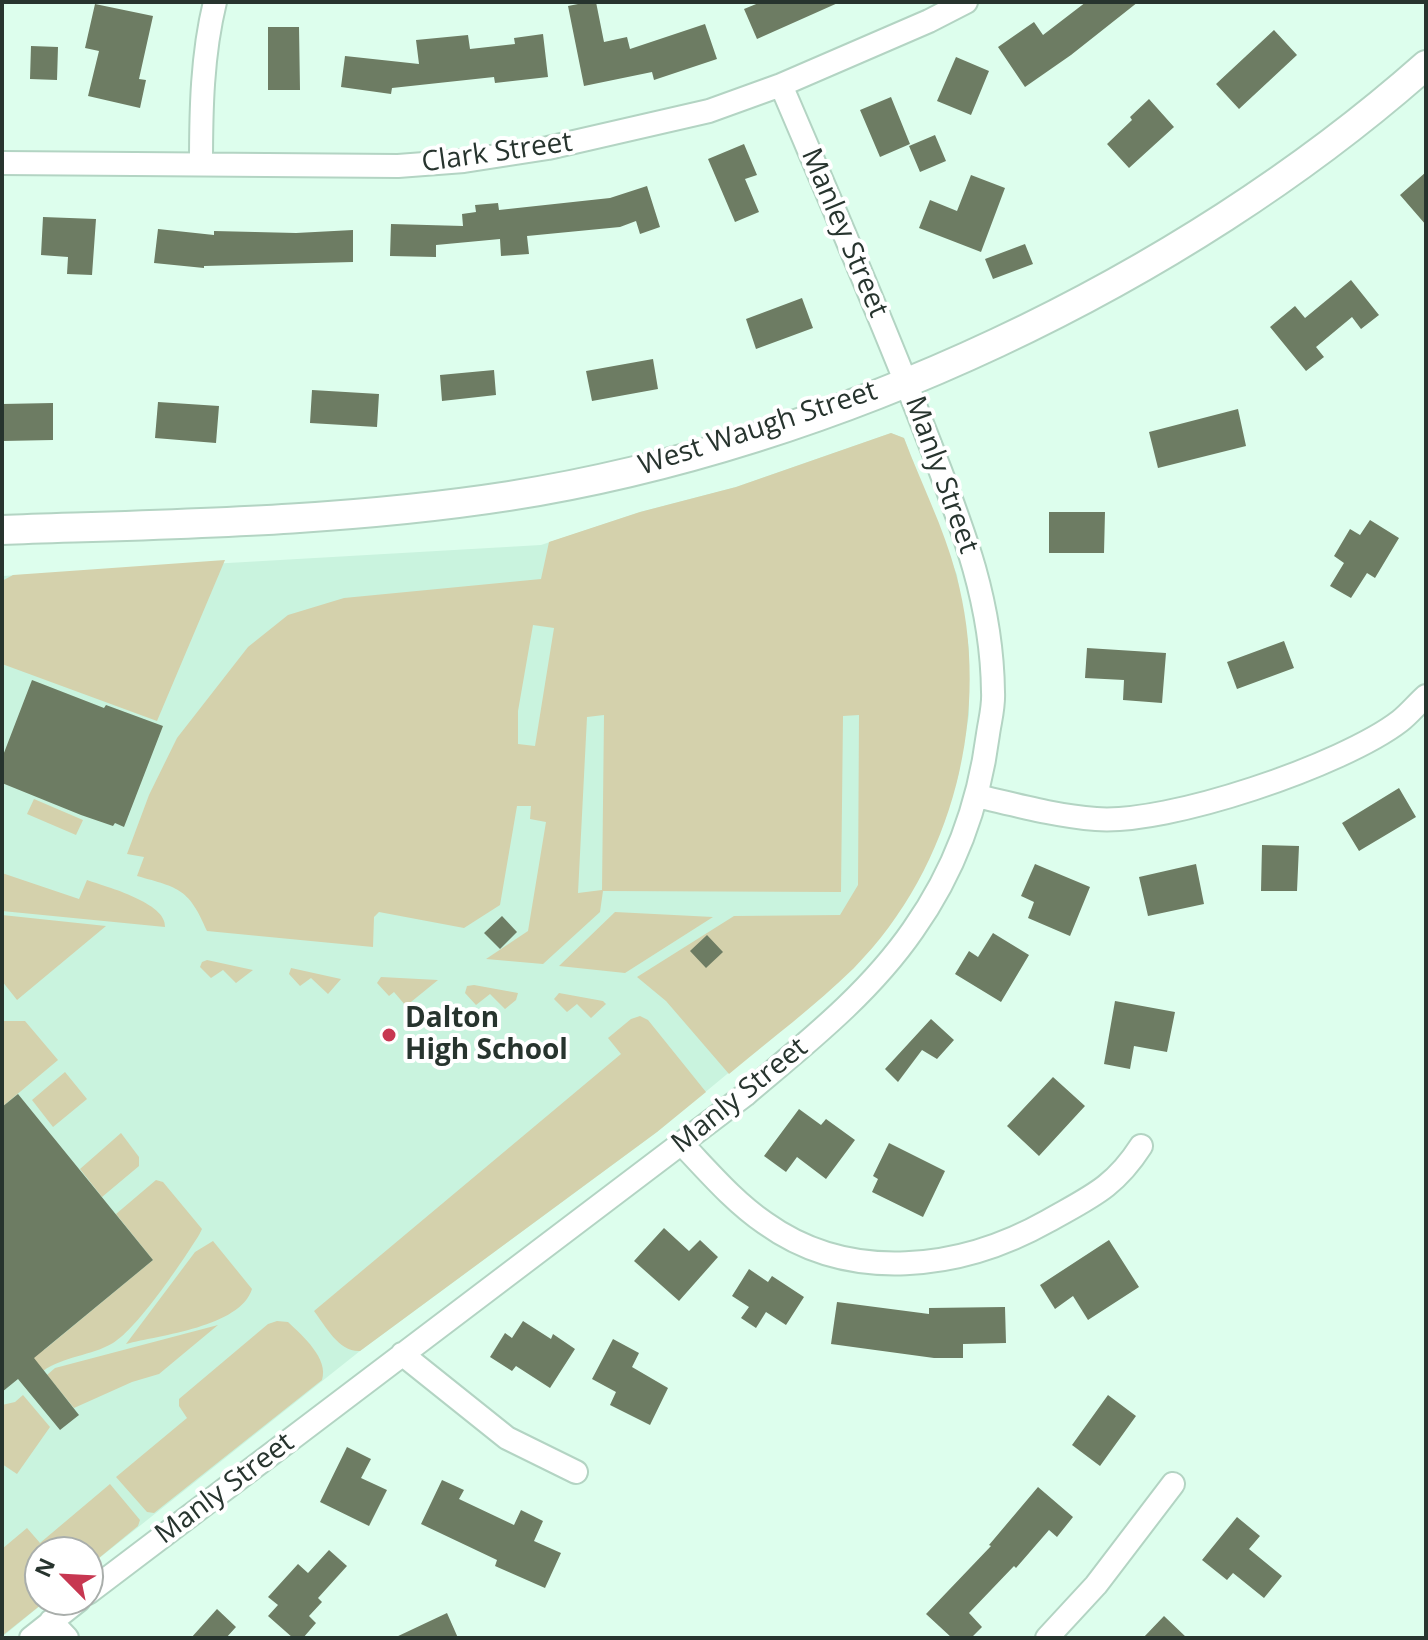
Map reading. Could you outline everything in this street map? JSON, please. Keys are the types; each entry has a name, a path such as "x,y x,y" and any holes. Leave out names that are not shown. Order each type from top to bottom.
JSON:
{"street":[{"path":"201,164 201,95 215,2"},
{"name":"Clark Street","path":"2,163 337,167 464,161 548,148 709,111 781,85 966,2"},
{"name":"West Waugh Street","path":"2,530 349,516 512,496 687,458 765,434 980,351 1068,309 1148,265 1279,180 1426,65"},
{"name":"Manley Street","path":"781,85 906,381"},
{"name":"Manly Street","path":"104,1581 745,1095 833,1021 913,931 939,889 977,796 994,695 983,597 968,541 906,381"},
{"path":"977,796 1034,810 1098,820 1149,816 1176,810 1294,774 1353,749 1399,722 1426,696"},
{"path":"681,1143 729,1193 766,1224 839,1259 886,1264 934,1261 980,1252 1021,1236 1109,1185 1127,1167 1141,1146"},
{"path":"402,1354 507,1438 576,1472"},
{"path":"1047,1638 1096,1585 1173,1484"},
{"path":"31,1638 58,1616"},
{"path":"51,1621 67,1638"}],"shaded area":[{"name":"Dalton High School","path":"891,433 904,438 957,575 969,649 969,715 958,777 938,837 905,903 855,966 657,1132 360,1351 104,1554 104,1536 24,1536 24,1616 28,1616 2,1637 2,576 541,545 640,512 736,487"},
{"path":"891,433 904,438 956,574 966,626 970,679 966,732 956,784 940,835 917,883 889,928 854,968 729,1074 666,1001 637,977 734,916 840,915 858,885 859,715 843,716 841,892 603,891 600,912 543,964 486,959 528,931 546,822 530,819 531,806 517,806 500,905 464,928 379,912 374,917 373,947 207,931 195,906 181,892 137,876 144,857 127,854 149,795 177,738 248,647 288,615 344,598 541,579 549,542 640,512 736,487","holes":["533,625 554,628 535,746 518,744 518,711","604,715 602,890 578,893 587,717"]},
{"path":"225,560 157,721 2,664 2,581 13,575"},
{"path":"34,799 83,820 76,835 27,814"},
{"path":"2,873 79,899 87,880 146,903 163,918 165,927 2,911"},
{"path":"615,912 713,917 625,973 559,966"},
{"path":"2,915 106,926 17,1000 2,981"},
{"path":"207,960 253,970 236,983 223,970 211,978 200,967"},
{"path":"291,968 341,979 328,994 311,978 300,986 289,974"},
{"path":"381,977 438,980 406,1006 394,992 389,996 377,983"},
{"path":"467,986 518,993 516,1000 505,1009 490,994 476,1005 465,993"},
{"path":"559,993 606,1004 591,1018 577,1004 567,1012 554,999"},
{"path":"640,1016 648,1020 706,1092 657,1132 360,1351 339,1343 314,1311 621,1054 608,1038 631,1019"},
{"path":"2,1021 25,1021 58,1060 2,1107"},
{"path":"65,1072 87,1099 53,1127 32,1100"},
{"path":"121,1133 139,1157 139,1166 102,1197 80,1169"},
{"path":"156,1180 163,1182 202,1229 199,1235 159,1294 123,1335 105,1347 43,1371 19,1341 44,1350 153,1260 116,1214"},
{"path":"213,1241 252,1289 245,1302 216,1321 126,1344 195,1252"},
{"path":"288,1322 313,1348 322,1364 322,1380 154,1513 147,1512 116,1477 187,1418 179,1406 179,1399 268,1324"},
{"path":"218,1325 159,1374 132,1382 74,1408 47,1375 55,1368"},
{"path":"23,1395 50,1427 17,1474 2,1464 2,1405 15,1402"},
{"path":"110,1484 140,1520 138,1526 104,1554 104,1536 48,1536"},
{"path":"27,1528 34,1536 24,1536 24,1616 27,1616 2,1636 2,1549"}],"building":[{"path":"596,2 604,42 627,37 630,49 705,24 717,59 654,80 652,72 584,86 568,6"},
{"path":"761,2 840,2 757,39 744,9"},
{"path":"1086,2 1138,2 1025,87 998,47 1034,22 1043,35"},
{"path":"95,4 153,16 139,79 146,80 140,108 88,96 99,51 85,48"},
{"path":"268,27 299,27 300,90 268,90"},
{"path":"1274,30 1297,55 1239,109 1216,84"},
{"path":"543,34 548,77 495,83 494,77 392,88 391,94 341,87 345,56 419,64 416,40 468,35 470,49 515,44 514,38"},
{"path":"31,46 58,47 57,80 30,79"},
{"path":"956,57 989,71 971,115 937,101"},
{"path":"891,97 910,144 880,157 860,110"},
{"path":"1149,99 1174,127 1129,168 1107,144"},
{"path":"935,135 946,161 920,172 909,146"},
{"path":"744,144 757,175 745,179 759,212 735,222 708,159"},
{"path":"1426,172 1426,225 1400,195"},
{"path":"971,175 1005,188 981,252 919,228 930,200 957,211"},
{"path":"647,186 660,227 640,234 636,221 620,227 527,236 529,254 501,256 500,239 436,245 436,257 390,256 391,224 463,226 462,214 476,212 475,205 498,203 499,210 610,198"},
{"path":"43,217 96,219 92,275 67,274 68,257 41,255"},
{"path":"158,229 214,235 214,231 296,233 353,230 353,262 204,268 154,263"},
{"path":"1025,244 1033,264 993,279 985,259"},
{"path":"1351,280 1379,315 1361,329 1352,317 1316,347 1324,357 1306,371 1270,327 1295,306 1305,318"},
{"path":"802,298 813,328 756,349 746,319"},
{"path":"653,359 658,389 592,401 586,371"},
{"path":"494,370 496,395 442,401 440,375"},
{"path":"312,390 379,394 377,427 310,423"},
{"path":"158,402 219,406 216,443 155,438"},
{"path":"53,403 53,440 2,441 2,404"},
{"path":"1238,409 1246,446 1158,468 1149,432"},
{"path":"1049,512 1105,512 1104,553 1049,553"},
{"path":"1370,520 1399,538 1375,578 1367,573 1351,598 1330,586 1344,563 1334,556 1350,529 1360,535"},
{"path":"1284,641 1294,668 1237,689 1227,662"},
{"path":"1087,648 1166,653 1162,703 1123,700 1124,680 1085,678"},
{"path":"32,680 104,708 106,705 163,726 124,827 81,815 2,783 2,758"},
{"path":"1399,788 1416,817 1359,851 1342,823"},
{"path":"1262,845 1299,846 1297,891 1261,891"},
{"path":"1035,864 1090,887 1070,936 1028,918 1034,902 1021,896"},
{"path":"1196,864 1204,904 1148,916 1139,877"},
{"path":"502,916 517,932 500,949 484,933"},
{"path":"993,933 1029,955 1001,1002 955,974 969,951 978,957"},
{"path":"707,935 723,952 706,968 690,951"},
{"path":"1115,1001 1175,1012 1167,1052 1134,1046 1130,1069 1104,1064"},
{"path":"931,1019 954,1040 937,1059 922,1050 898,1082 885,1069"},
{"path":"1053,1077 1085,1106 1039,1156 1007,1126"},
{"path":"18,1094 153,1260 34,1358 79,1415 60,1430 18,1379 2,1392 2,1107"},
{"path":"799,1109 821,1125 826,1119 855,1140 826,1179 797,1157 786,1172 764,1156"},
{"path":"889,1143 945,1171 923,1217 872,1192 878,1179 873,1176"},
{"path":"664,1228 689,1251 700,1240 718,1257 679,1301 634,1261"},
{"path":"1109,1240 1139,1287 1088,1320 1073,1296 1055,1309 1040,1285"},
{"path":"749,1269 768,1282 772,1276 804,1297 786,1325 766,1312 756,1328 741,1318 749,1307 732,1296"},
{"path":"837,1302 929,1314 929,1308 1005,1307 1006,1343 963,1344 963,1358 934,1358 831,1344"},
{"path":"523,1321 551,1339 553,1334 575,1349 550,1388 516,1366 512,1371 490,1357 505,1333 512,1338"},
{"path":"613,1339 639,1353 632,1367 668,1388 650,1425 610,1405 616,1392 592,1379"},
{"path":"1108,1395 1136,1416 1100,1466 1072,1445"},
{"path":"347,1447 371,1459 361,1478 387,1490 369,1526 320,1502"},
{"path":"442,1480 464,1490 459,1499 514,1525 521,1510 543,1521 534,1541 561,1553 545,1588 495,1566 497,1560 421,1524"},
{"path":"1038,1487 1073,1517 1057,1537 1049,1530 1016,1568 1014,1566 969,1613 982,1627 971,1638 952,1638 926,1614 991,1546"},
{"path":"1237,1517 1260,1536 1249,1549 1282,1576 1264,1598 1233,1573 1227,1580 1202,1560"},
{"path":"329,1550 347,1566 318,1598 322,1602 309,1616 316,1623 303,1638 293,1638 268,1616 278,1605 268,1597 298,1564 308,1573"},
{"path":"217,1609 236,1627 226,1638 191,1638"},
{"path":"447,1613 458,1638 394,1638"},
{"path":"1164,1616 1187,1638 1143,1638"}],"place":[{"name":"Dalton High School","path":"389,1035"}]}
